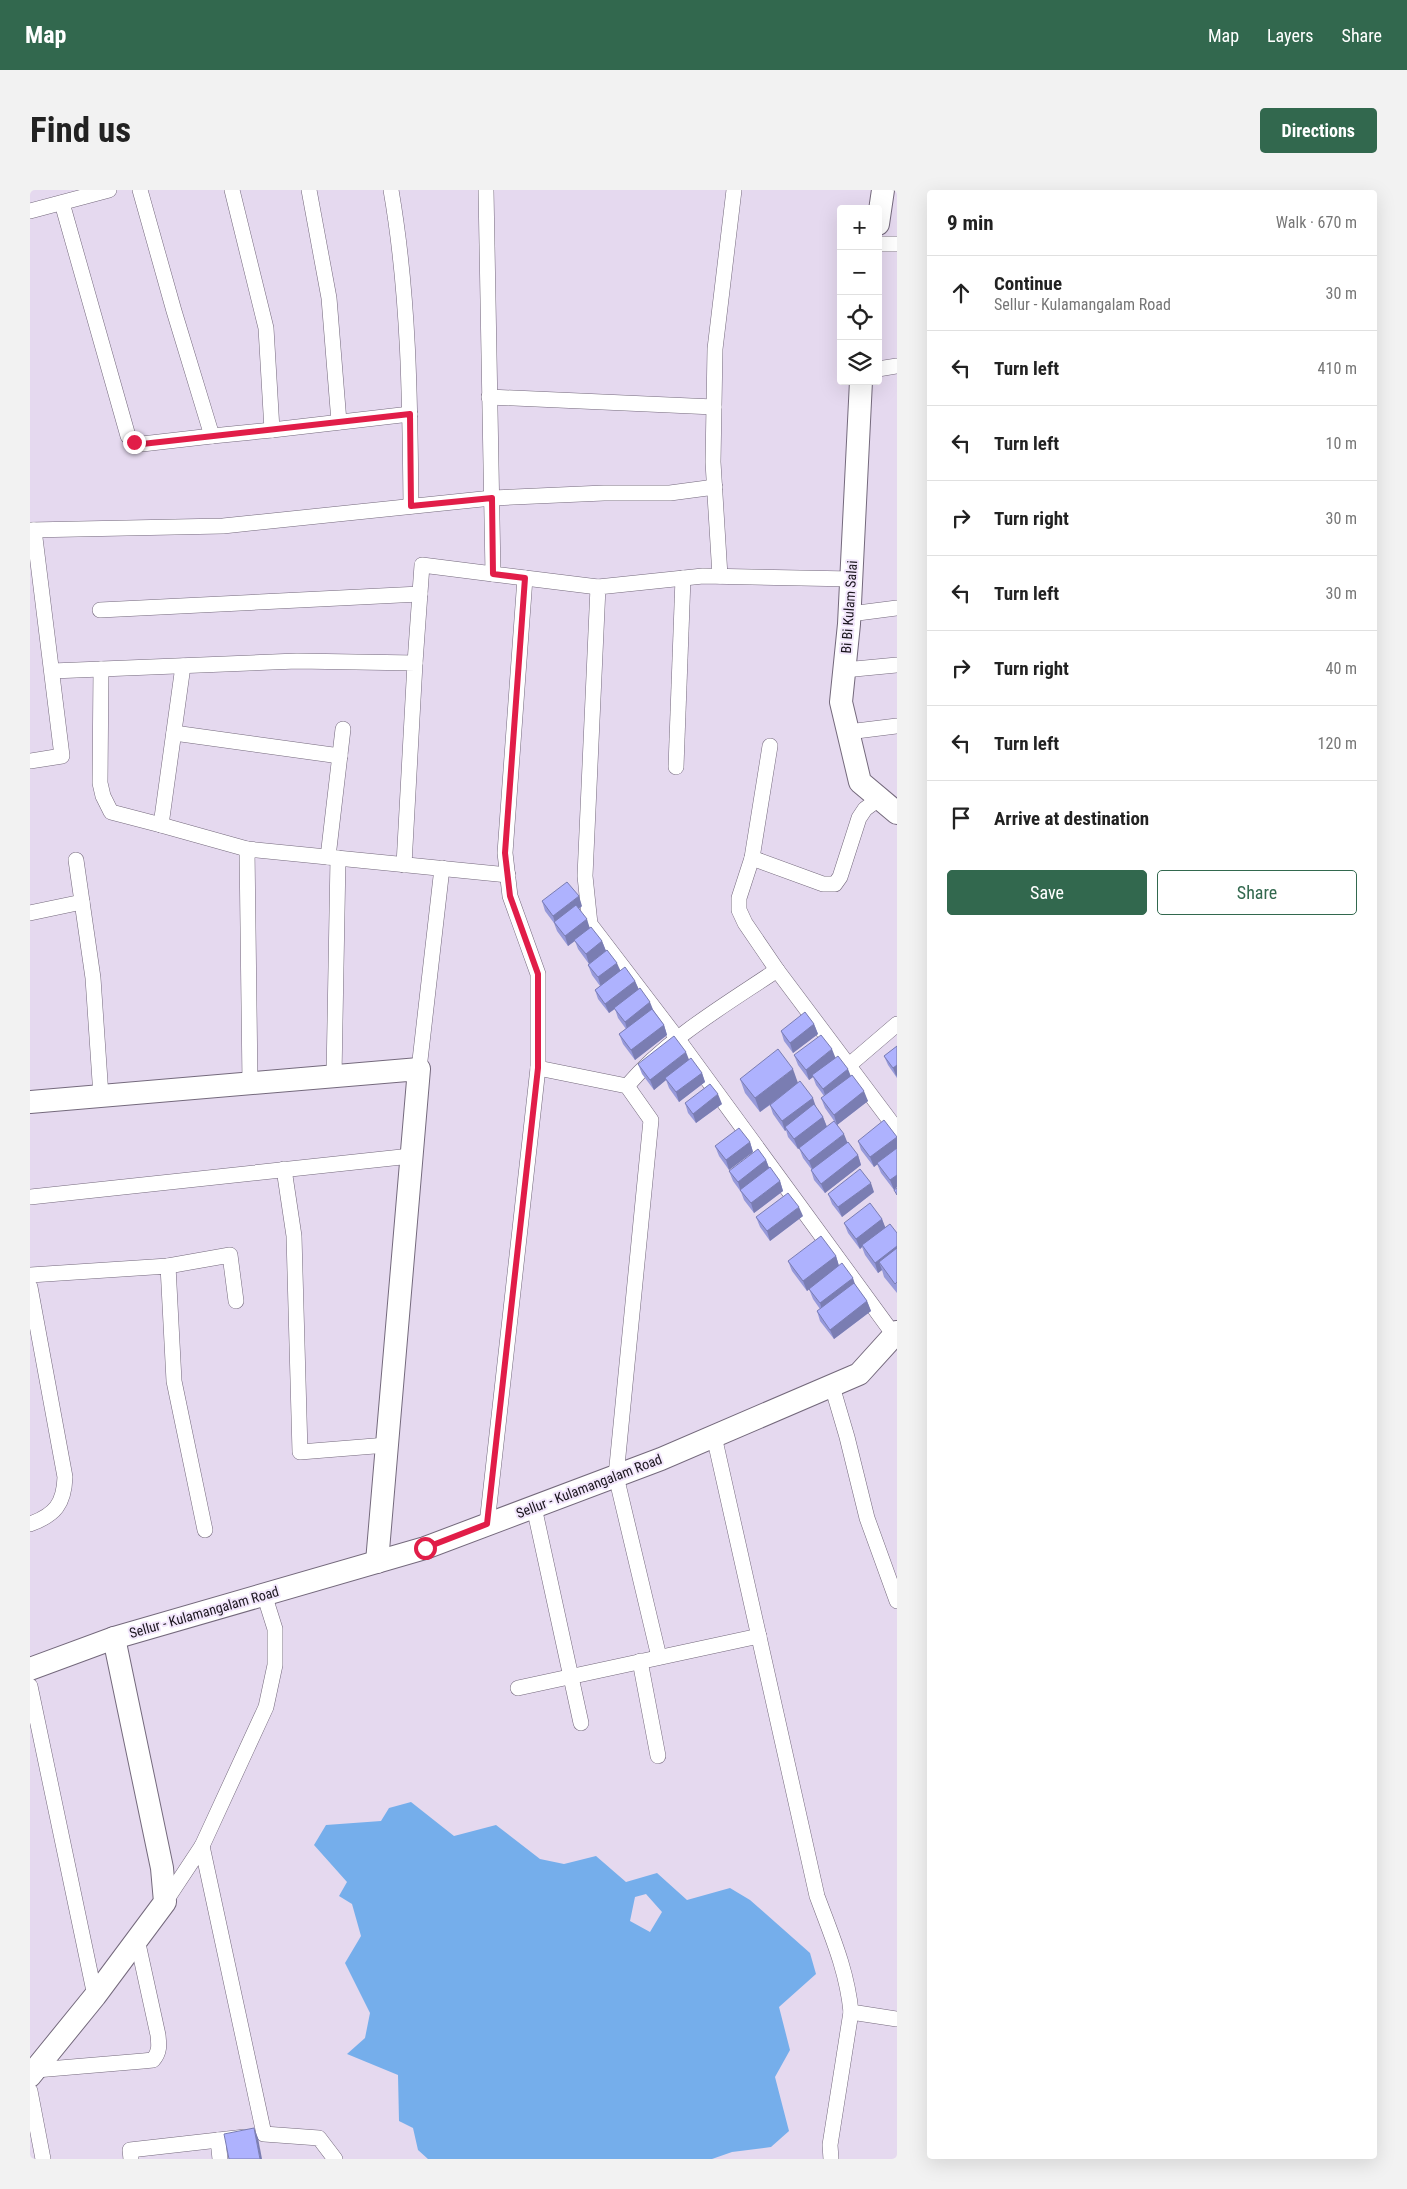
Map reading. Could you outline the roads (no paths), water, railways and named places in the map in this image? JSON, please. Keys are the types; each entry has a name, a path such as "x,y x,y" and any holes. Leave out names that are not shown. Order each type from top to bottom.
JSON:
{"street":[{"path":"30,211 109,190"},
{"path":"140,190 212,436"},
{"path":"232,190 266,328 272,430"},
{"path":"309,190 329,298 339,422"},
{"path":"391,190 398,232 410,369 411,506"},
{"path":"486,190 493,574"},
{"path":"720,576 714,487 715,349 734,190"},
{"path":"882,212 888,194"},
{"path":"62,203 128,436 134,442 142,444 410,414"},
{"path":"882,244 897,244"},
{"path":"882,368 897,366"},
{"name":"Bi Bi Kulam Salai","path":"862,385 850,614 841,702 860,782 897,813"},
{"path":"489,397 714,407"},
{"path":"30,761 62,756 32,530 223,526 492,498 604,493 670,493 714,487"},
{"path":"404,865 422,565 598,587 720,576 852,579"},
{"path":"487,1524 538,1068 538,974 510,896 505,853 525,578"},
{"path":"676,767 682,578"},
{"path":"598,587 585,876 590,924 677,1038 896,1334"},
{"path":"100,610 420,594"},
{"path":"850,614 897,608"},
{"path":"52,671 297,661 415,664"},
{"path":"844,670 897,664"},
{"path":"161,824 183,666"},
{"path":"102,669 100,783 103,796 111,812 161,824 247,849 508,875"},
{"path":"848,732 897,726"},
{"path":"334,1076 333,857 343,729"},
{"path":"174,733 340,756"},
{"path":"770,746 752,858 739,898 739,910 745,923 777,970 897,1130"},
{"path":"752,858 823,884 835,884 840,877 853,831 859,818 865,809 880,798"},
{"path":"247,849 250,1084"},
{"path":"76,860 93,978 101,1096"},
{"path":"377,1562 419,1069 442,868"},
{"path":"30,913 82,902"},
{"path":"627,1086 643,1067 677,1038 777,970"},
{"path":"848,1066 897,1024"},
{"path":"538,1068 627,1086 651,1120 616,1476 659,1657"},
{"path":"30,1102 419,1069"},
{"path":"30,1197 412,1156"},
{"path":"284,1169 294,1236 300,1452 387,1445"},
{"path":"30,1274 168,1266 230,1256 236,1301"},
{"path":"168,1266 174,1381 205,1530"},
{"path":"30,1287 64,1477 64,1494 57,1507 44,1519 30,1524"},
{"name":"Sellur - Kulamangalam Road","path":"30,1669 114,1638 425,1548 616,1476 859,1374 896,1334"},
{"path":"832,1386 867,1518 897,1601"},
{"path":"714,1436 817,1896 840,1957 848,1986 851,2012 830,2145 831,2159"},
{"path":"534,1507 581,1723"},
{"path":"33,2073 95,1996 165,1902 202,1846 266,1708 275,1666 275,1629 264,1594"},
{"path":"518,1688 759,1636"},
{"path":"114,1638 162,1868 165,1902"},
{"path":"640,1661 658,1756"},
{"path":"30,1686 95,1996"},
{"path":"202,1846 264,2134"},
{"path":"33,2073 153,2060 157,2055 160,2048 158,2035 137,1939"},
{"path":"851,2012 897,2019"},
{"path":"30,2091 43,2159"},
{"path":"131,2159 130,2150 264,2134 319,2138 335,2159"},
{"path":"218,2140 220,2159"}],"water":[{"path":"411,1802 454,1836 496,1825 540,1859 564,1864 596,1856 626,1882 657,1873 687,1900 730,1888 750,1900 810,1953 816,1974 779,2007 790,2050 775,2077 789,2131 771,2147 732,2152 712,2159 428,2159 418,2150 413,2128 399,2121 398,2075 347,2054 365,2038 370,2013 345,1963 361,1936 352,1904 339,1896 347,1882 314,1845 326,1825 381,1821 389,1808","holes":["646,1894 662,1912 650,1932 630,1921 635,1897"]}]}
